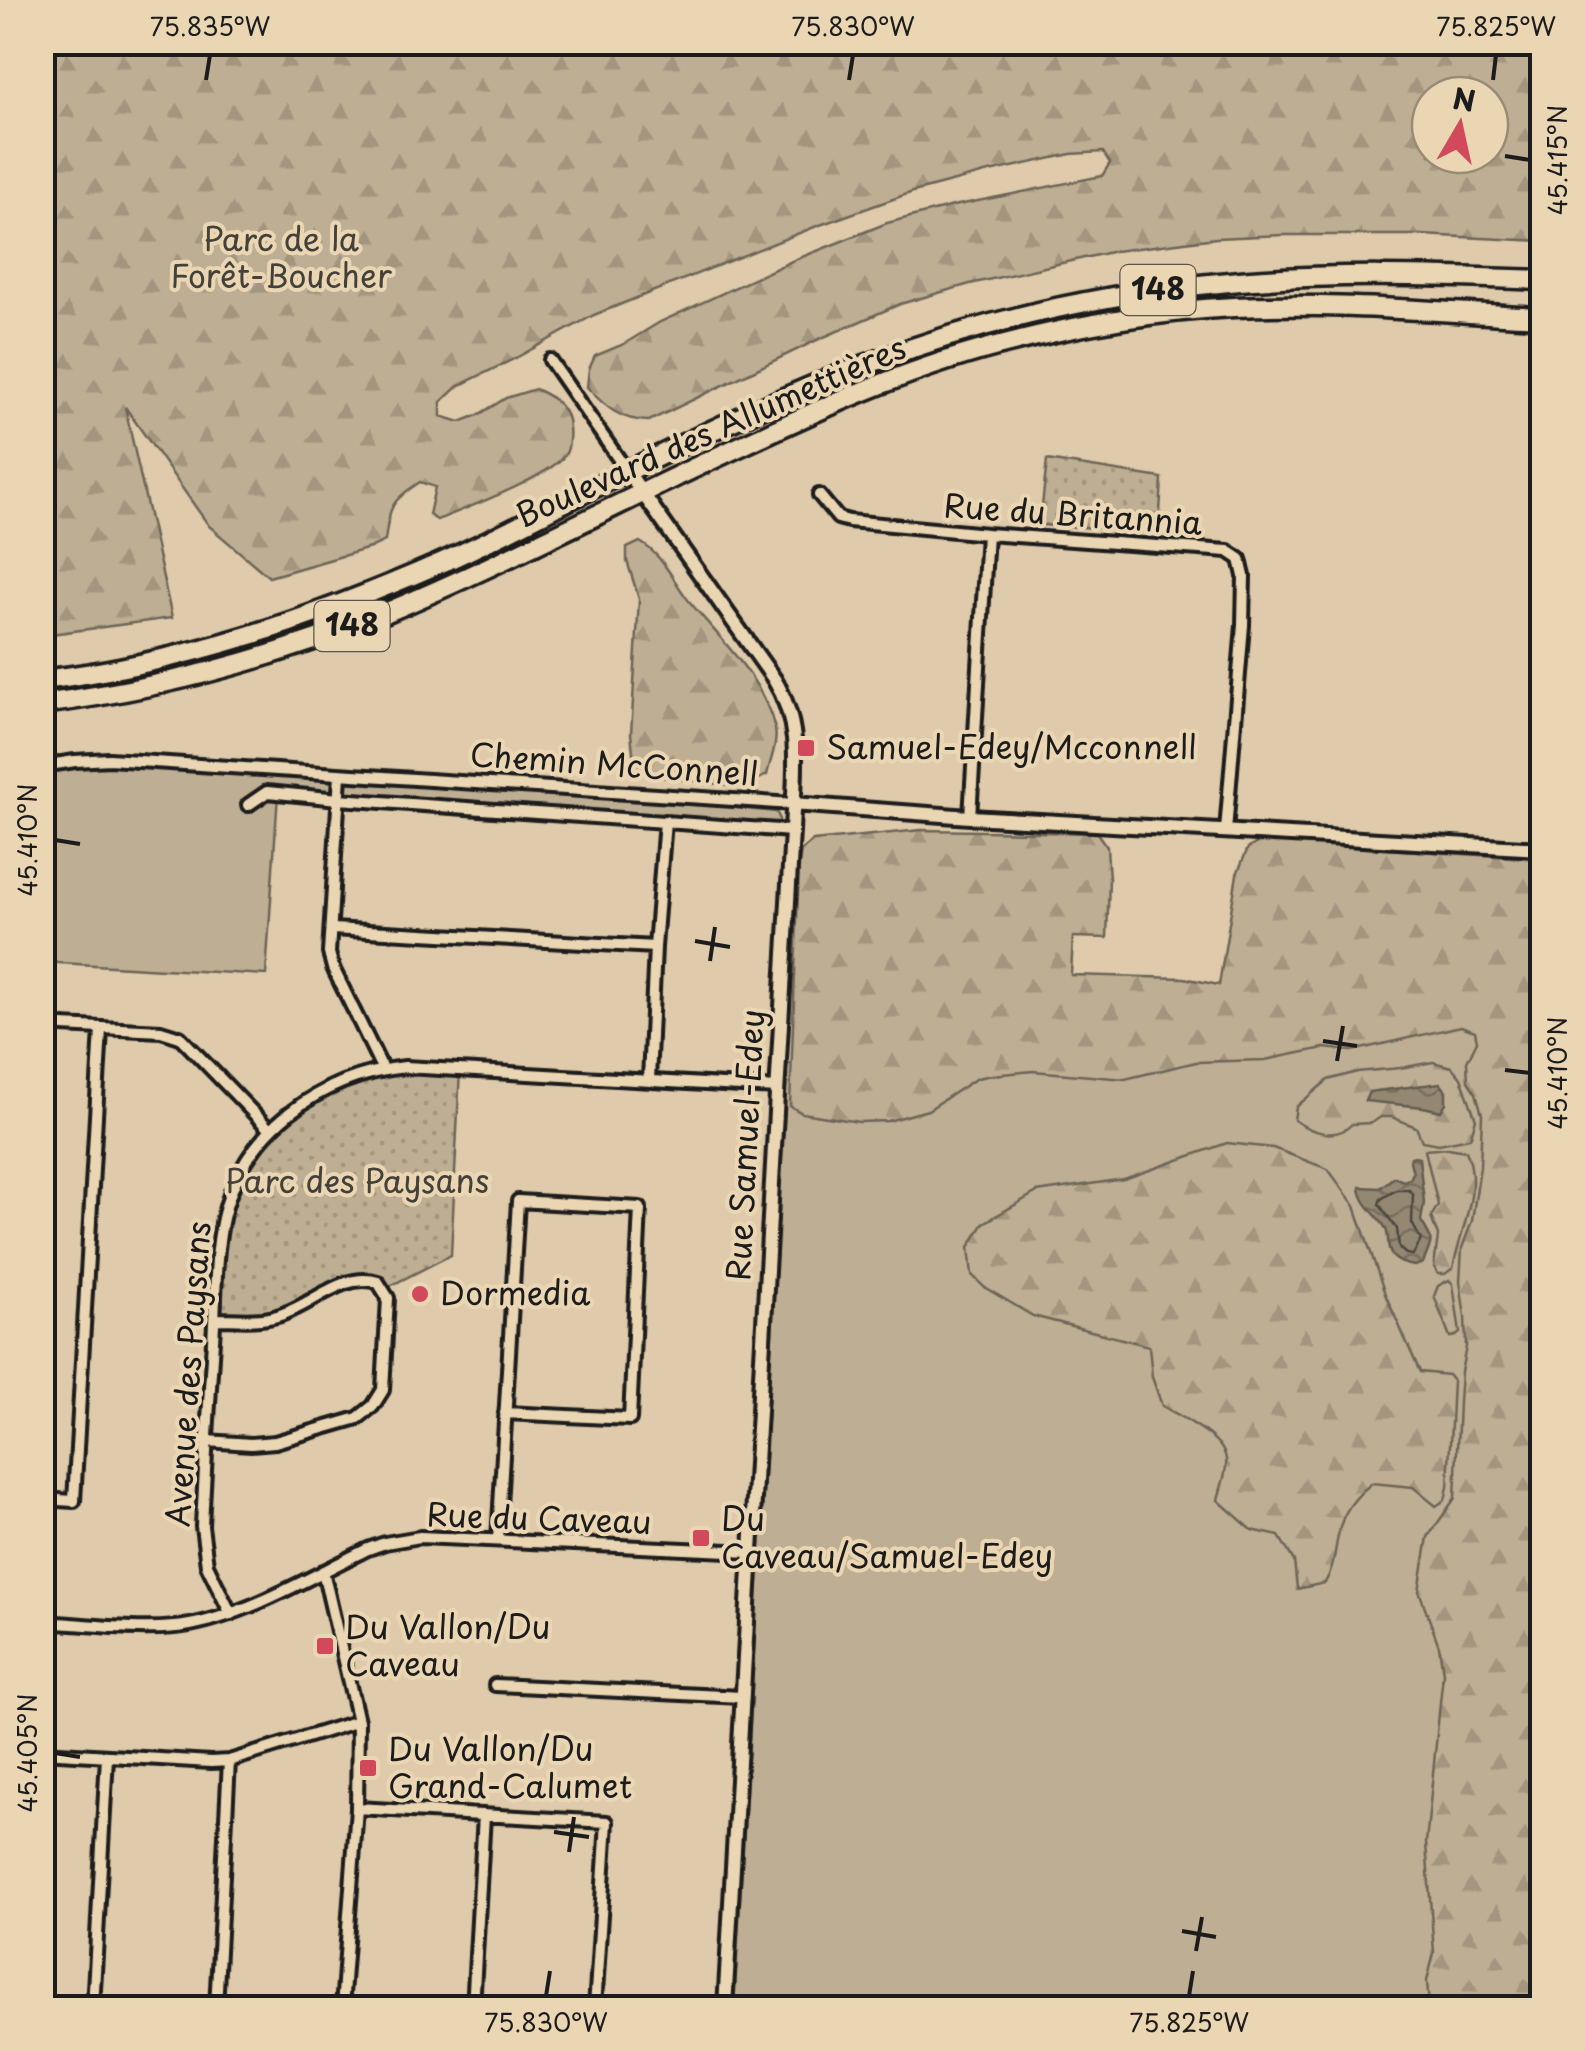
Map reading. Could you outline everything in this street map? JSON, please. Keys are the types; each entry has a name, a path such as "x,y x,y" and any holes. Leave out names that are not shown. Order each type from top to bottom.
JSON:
{"highway":[{"name":"Boulevard des Allumettières","path":"42,680 200,651 324,611 447,560 627,472 865,365 1052,310 1170,288 1286,278 1542,280"},
{"name":"Boulevard des Allumettières","path":"42,704 184,678 312,642 455,582 814,412 878,385 991,348 1091,324 1176,311 1290,306 1542,316"}],"street":[{"name":"Rue Samuel-Edey","path":"550,360 782,693 789,706 794,735 792,831 725,2008"},
{"name":"Rue du Britannia","path":"819,494 838,518 849,521 1228,551 1240,559 1244,576 1243,625 1226,831"},
{"path":"970,817 987,534"},
{"name":"Chemin McConnell","path":"42,766 109,760 970,817 1542,849"},
{"path":"340,774 329,953 332,968 383,1070"},
{"path":"248,804 268,792 792,831"},
{"path":"649,1080 664,821"},
{"path":"332,929 655,946"},
{"path":"42,1026 161,1031 180,1037 269,1130"},
{"path":"42,1499 74,1500 101,1028"},
{"name":"Avenue des Paysans","path":"231,1614 207,1565 203,1546 218,1251 228,1199 251,1152 269,1130 294,1108 355,1076 405,1067 777,1088"},
{"path":"498,1540 518,1201 640,1208 630,1420 506,1413"},
{"path":"206,1440 275,1442 358,1418 373,1406 383,1390 388,1298 378,1282 366,1278 352,1280 280,1316 260,1320 214,1319"},
{"name":"Rue du Caveau","path":"42,1622 187,1626 231,1614 368,1549 403,1539 437,1537 751,1552"},
{"path":"324,1571 358,1721 342,2008"},
{"path":"495,1684 742,1697"},
{"path":"42,1752 211,1762 358,1721"},
{"path":"93,2008 107,1757"},
{"path":"216,2008 229,1760"},
{"path":"356,1808 607,1822 595,2008"},
{"path":"473,2008 484,1816"}],"green space":[{"name":"Parc de la Forêt-Boucher","path":"42,43 1542,43 1542,241 1421,235 1284,235 1216,238 1115,251 900,304 649,421 614,412 587,387 595,356 792,261 887,223 1102,176 1110,163 1103,152 1071,154 913,192 594,315 458,386 441,402 441,416 460,422 506,398 535,389 547,395 566,414 567,451 529,480 437,520 429,515 435,487 420,482 393,506 385,541 269,577 209,526 125,407 172,618 43,635"},
{"path":"1047,460 1162,478 1159,531 1040,525"},
{"path":"640,542 661,561 739,660 769,710 776,734 767,775 743,787 656,776 634,761 631,734 639,599 627,548"},
{"path":"75,761 552,788 776,812 779,822 775,825 278,794 266,975 43,962 42,767"},
{"path":"921,830 1097,833 1107,847 1107,938 1073,937 1071,975 1184,978 1219,985 1237,874 1248,848 1261,841 1542,859 1542,2008 1429,2008 1427,1981 1434,1953 1426,1843 1443,1673 1439,1646 1419,1591 1428,1537 1455,1498 1461,1372 1466,1347 1460,1281 1462,1248 1472,1221 1480,1167 1482,1114 1468,1081 1467,1062 1477,1041 1475,1031 1461,1026 1352,1051 1324,1048 1265,1060 1196,1062 1125,1079 1033,1071 992,1075 977,1078 928,1110 888,1121 859,1122 802,1113 790,1106 801,851 813,841"},
{"path":"1470,1017 1542,1057 1542,2008 734,2008 787,1064 1219,1054"},
{"path":"1433,1062 1452,1067 1461,1078 1476,1119 1470,1138 1439,1144 1422,1141 1416,1127 1392,1117 1352,1124 1331,1133 1316,1131 1294,1120 1296,1107 1328,1080"},
{"name":"Parc des Paysans","path":"460,1069 451,1255 384,1289 366,1278 280,1316 215,1319 218,1251 238,1176 294,1108 385,1070"},
{"path":"1227,1143 1273,1148 1328,1169 1355,1206 1385,1294 1420,1372 1448,1375 1453,1381 1445,1500 1436,1506 1413,1487 1372,1483 1345,1514 1325,1583 1297,1589 1294,1561 1279,1536 1252,1530 1218,1500 1226,1469 1223,1451 1200,1428 1162,1406 1152,1377 1149,1346 1033,1316 984,1287 972,1275 969,1247 984,1223 1037,1192 1124,1179"},
{"path":"1425,1150 1466,1151 1471,1165 1471,1194 1453,1268 1438,1274 1434,1267 1438,1236 1431,1217 1438,1205"},
{"path":"1449,1280 1453,1284 1460,1333 1450,1337 1434,1296 1438,1286"}],"water":[{"path":"1440,1083 1446,1091 1441,1111 1365,1101 1369,1092"},
{"path":"1415,1156 1419,1158 1424,1202 1421,1221 1431,1242 1423,1263 1415,1266 1393,1257 1385,1227 1366,1203 1360,1187 1380,1188 1394,1177 1410,1179 1410,1161"}],"place":[{"name":"Samuel-Edey/Mcconnell","path":"806,748"},
{"name":"Dormedia","path":"420,1294"},
{"name":"Du Caveau/Samuel-Edey","path":"701,1538"},
{"name":"Du Vallon/Du Caveau","path":"325,1646"},
{"name":"Du Vallon/Du Grand-Calumet","path":"368,1768"}]}
